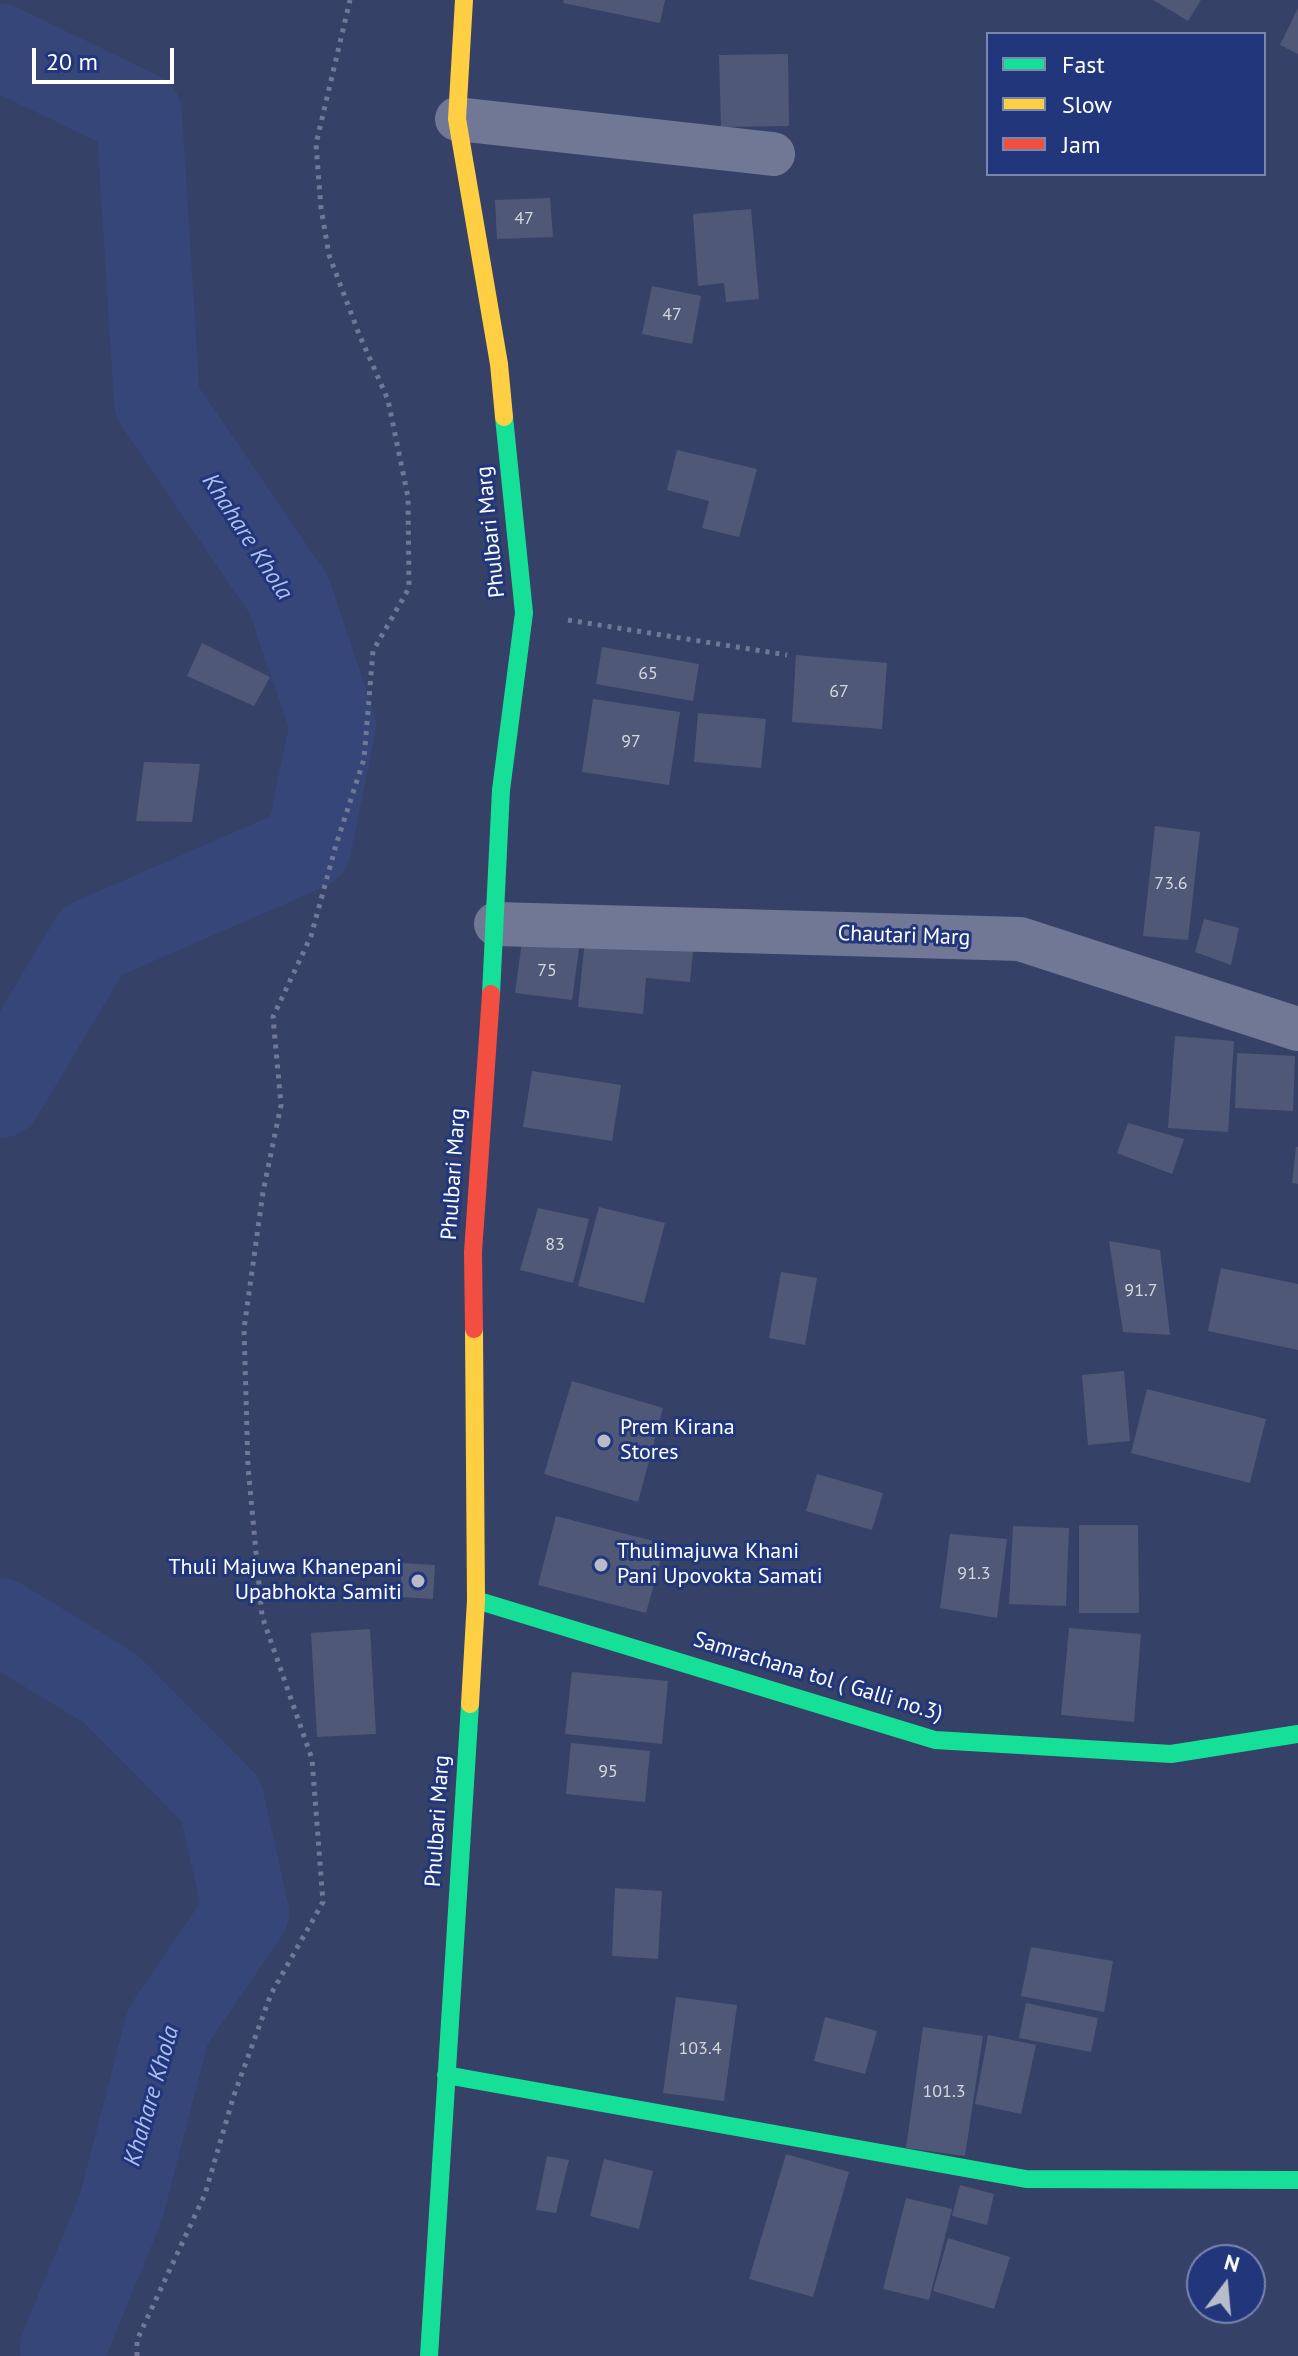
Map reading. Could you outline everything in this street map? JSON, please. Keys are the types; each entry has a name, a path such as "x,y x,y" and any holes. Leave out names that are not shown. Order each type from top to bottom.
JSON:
{"main road":[{"name":"Phulbari Marg","path":"429,2356 476,1600 473,1252 496,924 501,790 524,613 499,364 457,119 464,0"},
{"name":"Samrachana tol ( Galli no.3)","path":"476,1600 935,1740 1171,1754 1298,1734"},
{"path":"446,2075 1026,2179 1298,2180"}],"street":[{"path":"457,119 773,154"},
{"name":"Chautari Marg","path":"496,924 1020,939 1298,1029"}],"path":[{"path":"137,2356 137,2340 205,2194 234,2095 271,1994 323,1902 312,1759 262,1616 248,1467 244,1329 263,1192 281,1105 273,1017 311,936 364,759 373,651 409,588 408,497 388,400 329,255 321,208 316,144 350,0"},
{"path":"524,613 787,655"}],"building":[{"path":"564,0 665,0 660,23 563,3"},
{"path":"1153,0 1201,0 1188,21"},
{"path":"1298,8 1298,54 1280,45"},
{"path":"788,54 789,126 721,127 719,55"},
{"path":"550,198 553,237 497,239 495,200"},
{"path":"751,209 759,299 726,302 724,283 698,286 693,214"},
{"path":"652,286 701,296 692,344 642,334"},
{"path":"677,450 757,469 739,537 702,528 709,501 667,490"},
{"path":"202,643 270,677 254,706 187,676"},
{"path":"602,647 699,664 693,701 596,684"},
{"path":"796,655 887,663 882,729 792,722"},
{"path":"593,699 680,712 669,785 582,772"},
{"path":"698,713 766,719 761,768 694,762"},
{"path":"144,762 200,764 192,822 136,821"},
{"path":"1155,826 1200,832 1188,940 1143,936"},
{"path":"1204,919 1239,928 1231,965 1195,952"},
{"path":"585,940 693,951 690,982 646,978 643,1014 578,1007"},
{"path":"522,941 579,949 572,1000 515,993"},
{"path":"1175,1036 1234,1041 1228,1132 1168,1128"},
{"path":"1237,1053 1295,1056 1293,1111 1235,1108"},
{"path":"532,1071 621,1085 612,1141 523,1127"},
{"path":"1128,1123 1184,1139 1172,1174 1117,1153"},
{"path":"1298,1147 1298,1184 1292,1183"},
{"path":"599,1207 665,1223 644,1303 578,1286"},
{"path":"538,1208 589,1219 573,1283 520,1270"},
{"path":"1109,1241 1160,1250 1170,1335 1123,1332"},
{"path":"1221,1268 1298,1284 1298,1350 1208,1331"},
{"path":"781,1272 817,1278 805,1345 769,1338"},
{"path":"1124,1371 1130,1441 1088,1445 1082,1375"},
{"name":"Prem Kirana Stores","path":"572,1381 663,1408 638,1502 544,1474"},
{"path":"1147,1389 1266,1419 1250,1483 1131,1453"},
{"path":"817,1474 883,1493 872,1530 806,1511"},
{"name":"Thulimajuwa Khani Pani Upovokta Samati","path":"556,1516 665,1544 646,1613 538,1585"},
{"path":"1079,1525 1138,1525 1139,1613 1079,1613"},
{"path":"1013,1526 1069,1528 1066,1606 1009,1604"},
{"path":"950,1534 1007,1539 997,1618 940,1608"},
{"name":"Thuli Majuwa Khanepani Upabhokta Samiti","path":"402,1563 435,1565 433,1599 400,1597"},
{"path":"1069,1628 1141,1634 1134,1722 1061,1715"},
{"path":"370,1629 376,1734 317,1737 311,1633"},
{"path":"572,1672 668,1681 662,1744 565,1734"},
{"path":"571,1743 650,1751 645,1802 566,1794"},
{"path":"615,1888 662,1891 658,1959 612,1956"},
{"path":"1031,1947 1113,1961 1104,2012 1021,1996"},
{"path":"676,1997 737,2005 724,2101 663,2093"},
{"path":"1026,2003 1098,2018 1091,2052 1019,2038"},
{"path":"825,2017 877,2031 865,2074 814,2061"},
{"path":"923,2027 983,2036 965,2156 906,2148"},
{"path":"988,2035 1036,2045 1021,2114 975,2104"},
{"path":"786,2154 849,2172 813,2297 749,2279"},
{"path":"547,2156 569,2160 556,2213 536,2210"},
{"path":"604,2159 653,2171 639,2229 590,2216"},
{"path":"960,2185 994,2194 987,2225 952,2216"},
{"path":"906,2198 952,2209 929,2300 883,2289"},
{"path":"948,2238 1010,2257 994,2309 933,2291"}],"waterway":[{"name":"Khahare Khola","path":"0,47 139,114 157,402 289,595 333,725 308,847 92,941 0,1095"},
{"name":"Khahare Khola","path":"0,1621 111,1689 221,1800 246,1912 168,2026 121,2207 63,2348 64,2356"}],"traffic: fast":[{"path":"491,994 501,790 524,613 504,417"},
{"path":"476,1600 935,1740 1171,1754 1298,1734"},
{"path":"429,2356 470,1704"},
{"path":"446,2075 1026,2179 1298,2180"}],"traffic: slow":[{"path":"464,0 457,119 499,364 504,417"},
{"path":"470,1704 476,1600 474,1329"}],"traffic: jam":[{"path":"474,1329 473,1252 491,994"}],"place":[{"name":"Prem Kirana Stores","path":"604,1441"},
{"name":"Thulimajuwa Khani Pani Upovokta Samati","path":"601,1565"},
{"name":"Thuli Majuwa Khanepani Upabhokta Samiti","path":"418,1581"}]}
